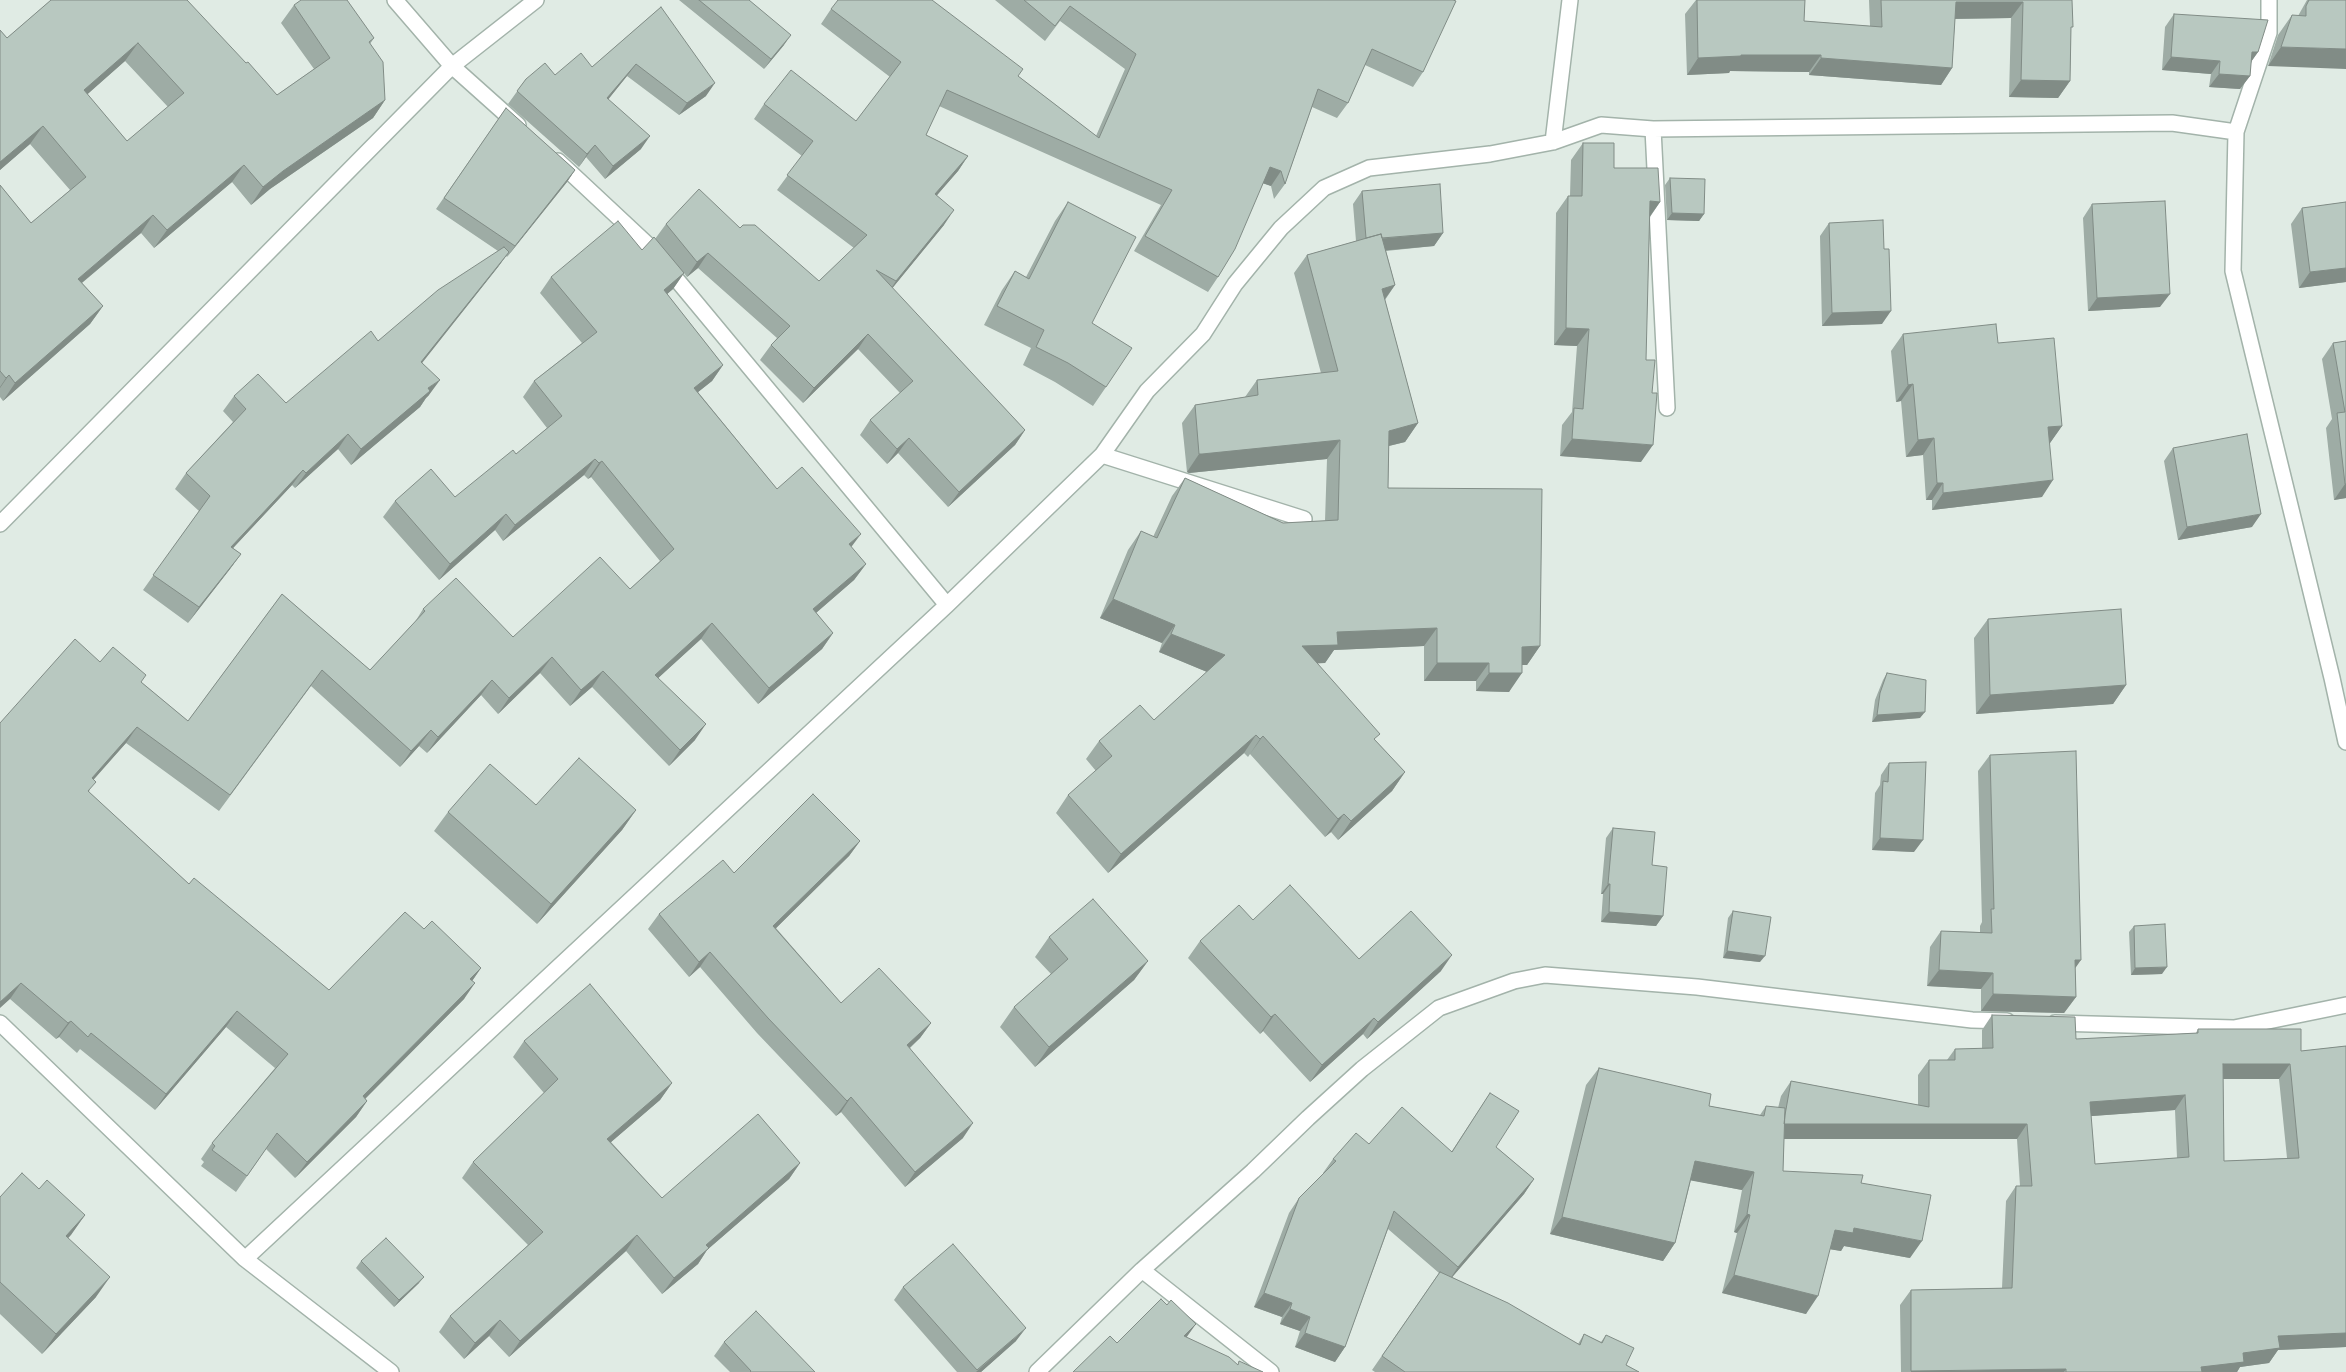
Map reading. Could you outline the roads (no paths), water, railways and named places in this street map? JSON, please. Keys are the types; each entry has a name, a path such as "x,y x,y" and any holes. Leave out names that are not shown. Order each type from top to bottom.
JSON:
{"street":[{"path":"395,0 452,66 526,132"},
{"path":"0,524 452,66 536,0"},
{"path":"2269,0 2269,33 2236,132 2234,271 2346,742"},
{"path":"1553,142 1566,2"},
{"path":"245,1259 947,605 1102,455 1146,391 1203,334 1235,284 1281,228 1324,188 1368,168 1490,154 1553,142 1601,125 1652,129 2172,123 2236,132"},
{"path":"1652,129 1666,408"},
{"path":"548,152 648,245 947,605"},
{"path":"1102,455 1304,519"},
{"path":"1037,1372 1142,1270 1253,1171 1362,1069 1439,1008 1514,981 1545,975 1687,986 1972,1020 2021,1022"},
{"path":"2040,1022 2234,1028 2346,1005"},
{"path":"0,1023 245,1259 391,1372"},
{"path":"1142,1270 1271,1372"}]}
